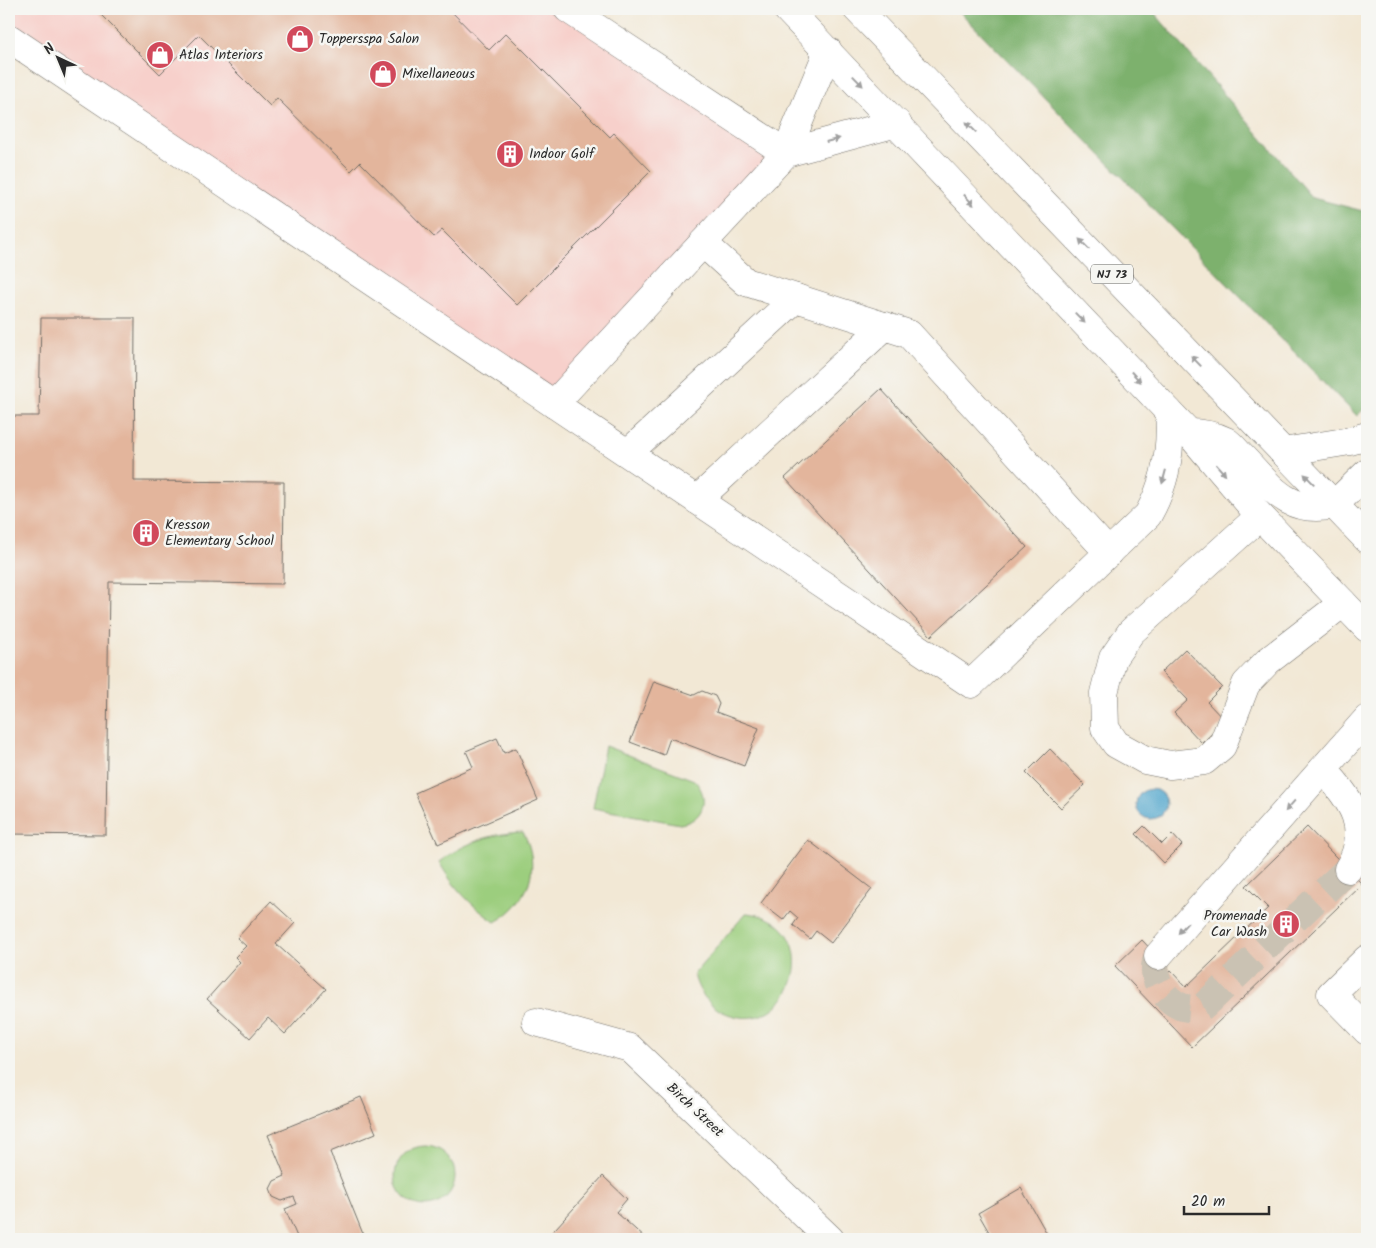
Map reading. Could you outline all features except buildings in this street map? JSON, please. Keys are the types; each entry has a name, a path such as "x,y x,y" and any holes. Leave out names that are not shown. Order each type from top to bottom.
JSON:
{"main road":[{"path":"568,9 786,153 897,123"},
{"path":"787,9 1189,433 1260,516 1367,628"},
{"name":"NJ 73","path":"856,9 1367,539"},
{"path":"9,38 971,684 1148,515 1160,491 1169,452 1169,412"},
{"path":"554,404 786,153 828,51"},
{"path":"703,243 746,282 909,334 1110,553"},
{"path":"628,453 796,298"},
{"path":"697,500 885,326"},
{"path":"1189,433 1206,434 1228,442 1285,500 1301,507 1318,509 1334,505 1367,473"},
{"path":"1283,452 1350,441 1367,436"},
{"path":"1260,516 1131,632 1113,658 1104,693 1105,728 1116,744 1145,760 1170,765 1204,761 1222,746 1246,684 1268,661 1343,603"},
{"path":"1158,956 1367,719"},
{"path":"1323,769 1349,799 1357,820 1357,848 1348,869"},
{"path":"1367,959 1331,994 1367,1031"},
{"name":"Birch Street","path":"536,1022 630,1048 830,1239"}],"shaded area":[{"path":"9,9 568,9 786,153 554,404 9,38"}],"green space":[{"path":"957,9 1151,9 1313,198 1367,212 1367,406 1357,416"},
{"path":"605,746 694,780 702,794 703,801 699,813 695,818 680,824 593,808"},
{"path":"523,832 529,845 531,858 529,883 524,895 516,905 495,922 463,895 450,880 439,862 458,849 479,840 500,834"},
{"path":"746,913 772,921 788,936 795,956 793,978 784,997 769,1011 748,1018 723,1012 708,1001 695,980 694,974"},
{"path":"419,1146 431,1146 447,1154 453,1164 455,1176 453,1188 447,1198 431,1206 419,1206 403,1198 395,1182 395,1170 403,1154"}],"water":[{"path":"1151,789 1162,793 1166,804 1162,815 1151,819 1140,815 1136,804 1140,793"}],"tunnel":[{"path":"1158,956 1155,966 1156,977 1166,996 1184,1007 1195,1008 1205,1005 1348,869"}],"place":[{"name":"Toppersspa Salon","path":"300,39"},
{"name":"Atlas Interiors","path":"160,55"},
{"name":"Mixellaneous","path":"383,74"},
{"name":"Indoor Golf","path":"510,154"},
{"name":"Kresson Elementary School","path":"146,533"},
{"name":"Promenade Car Wash","path":"1286,924"}]}
